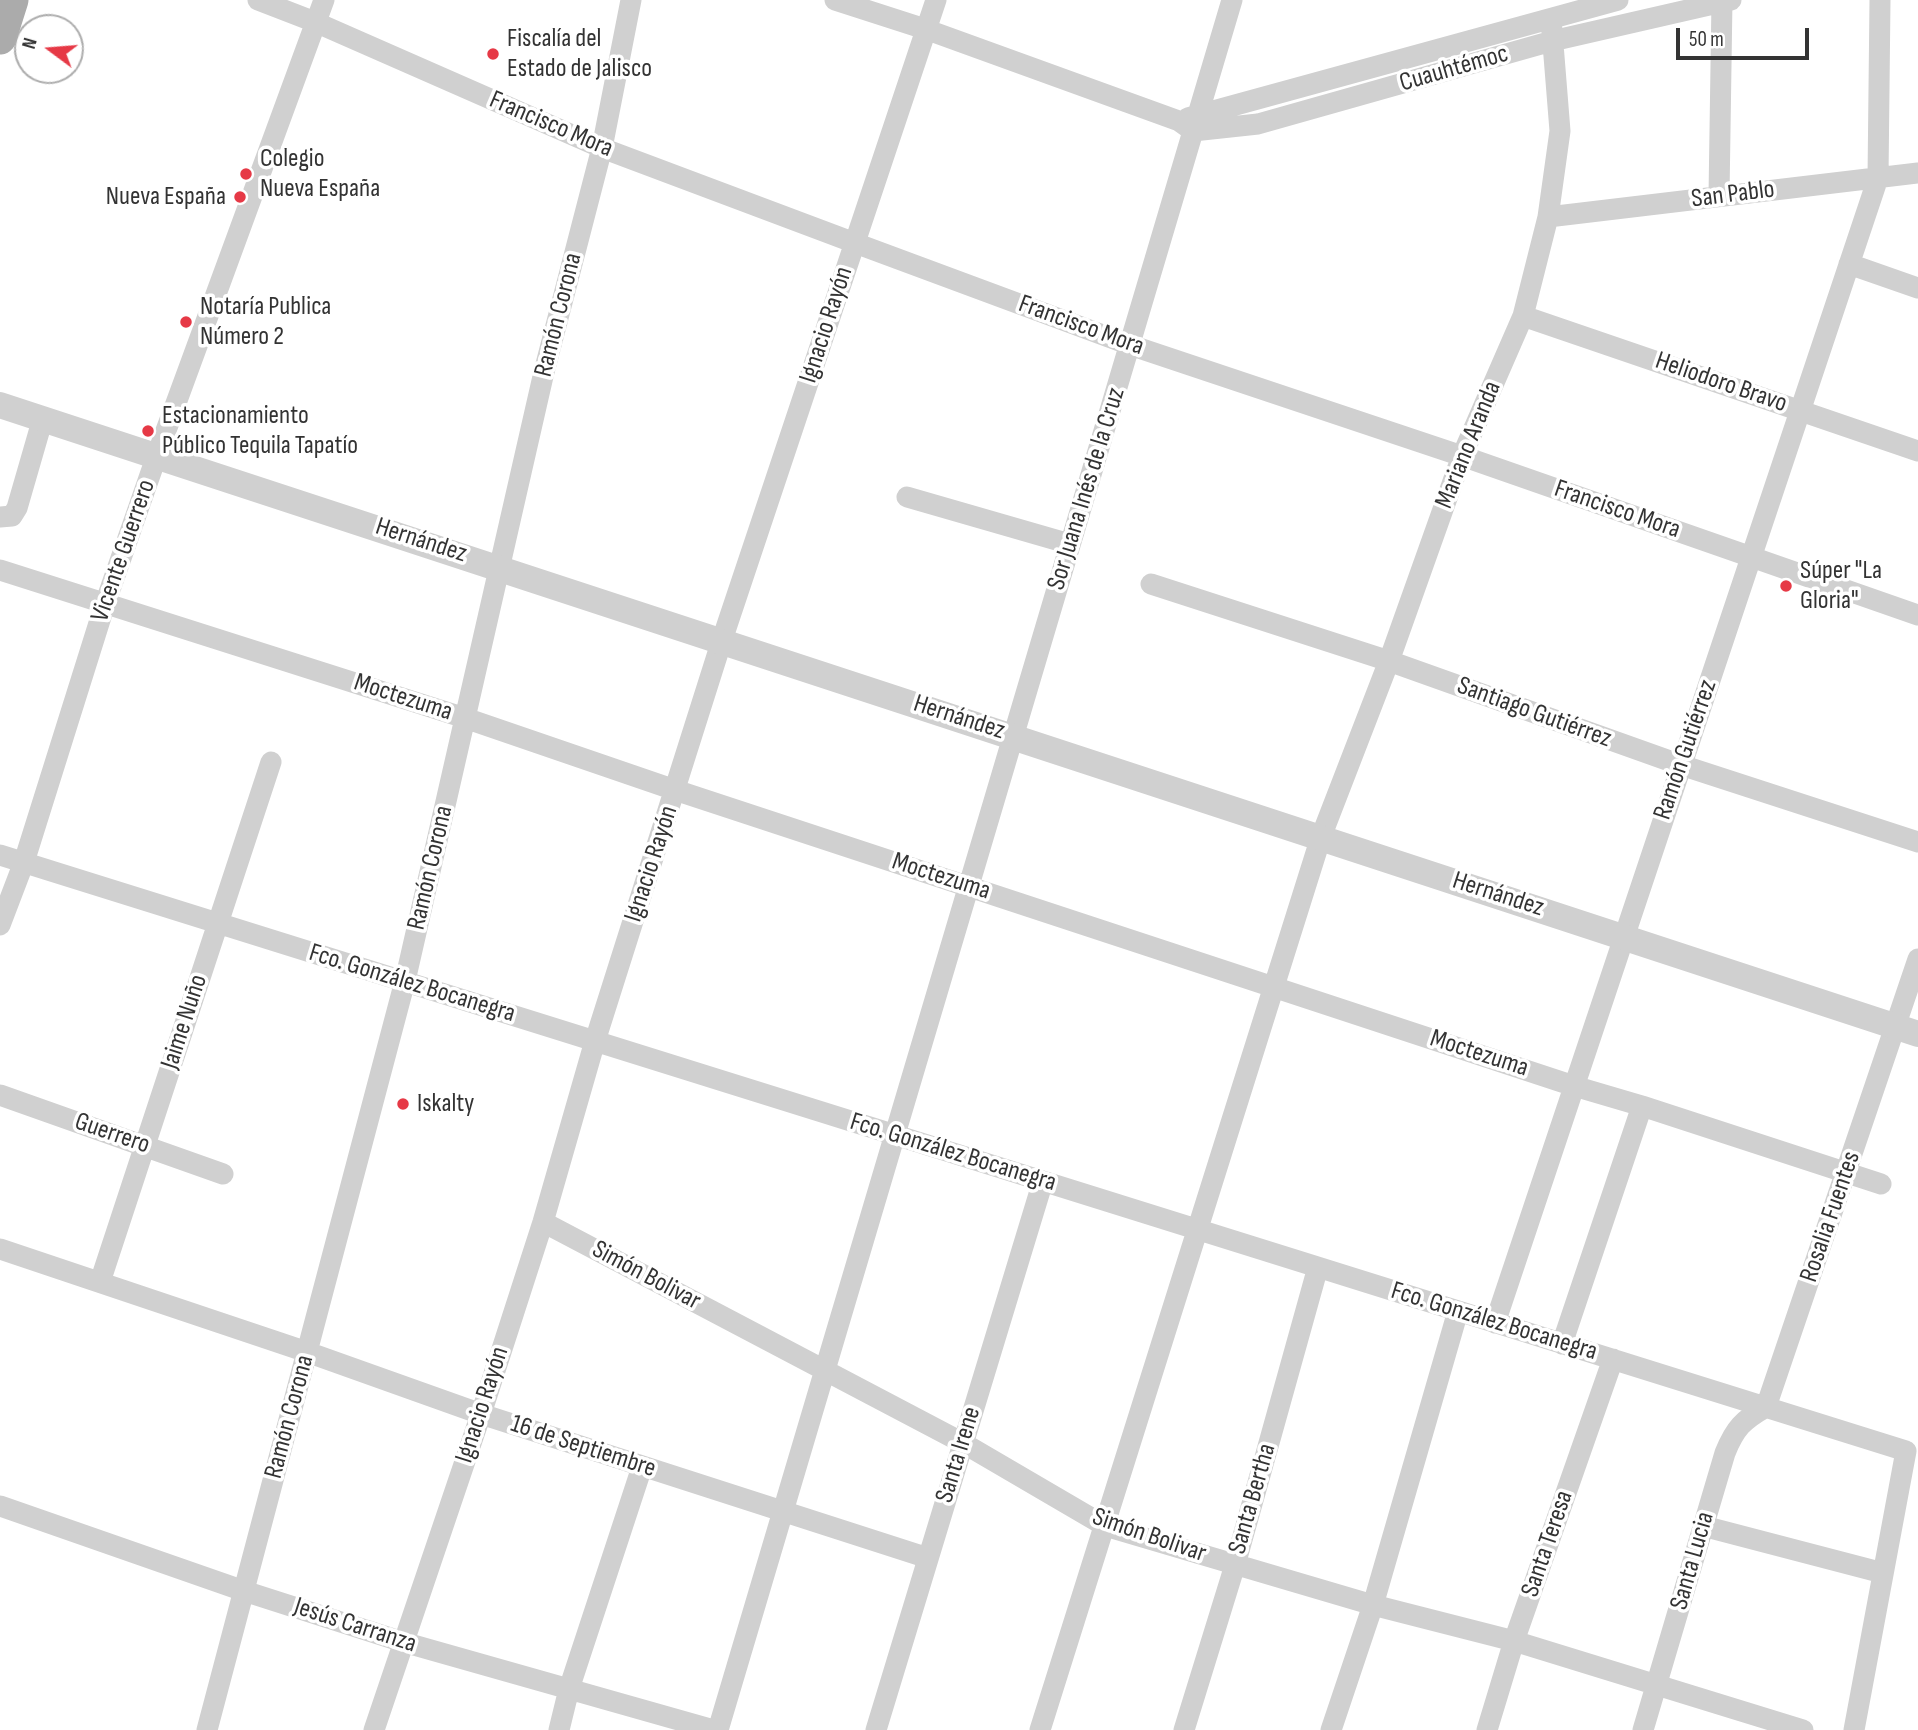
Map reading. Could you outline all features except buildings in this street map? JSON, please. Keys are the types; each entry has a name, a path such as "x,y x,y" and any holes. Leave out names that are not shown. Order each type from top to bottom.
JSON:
{"main road":[{"path":"0,38 12,0"}],"street":[{"name":"Francisco Mora","path":"258,0 602,148 1130,345 1462,456 1918,615"},
{"name":"Vicente Guerrero","path":"0,925 24,862 105,604 157,455 324,0"},
{"name":"Ramón Corona","path":"207,1730 405,981 544,372 602,148 631,0"},
{"name":"Cuauhtémoc","path":"835,0 1190,122 1258,124 1552,41 1725,1"},
{"name":"Ignacio Rayón","path":"374,1730 543,1222 595,1041 722,640 936,0"},
{"name":"Sor Juana Inés de la Cruz","path":"716,1730 1130,345 1190,122 1232,0"},
{"name":"Cuauhtémoc","path":"1190,122 1618,0"},
{"name":"Ramón Gutiérrez","path":"1495,1323 1878,178 1880,0"},
{"path":"1719,196 1725,1"},
{"name":"Mariano Aranda","path":"1041,1730 1321,837 1389,661 1462,456 1523,316 1548,217 1560,131 1551,19"},
{"name":"San Pablo","path":"1548,217 1918,173"},
{"path":"1849,264 1918,288"},
{"name":"Heliodoro Bravo","path":"1523,316 1918,450"},
{"name":"Hernández","path":"0,405 1907,1030"},
{"path":"0,517 12,516 17,508 43,418"},
{"path":"907,497 1070,544"},
{"name":"Moctezuma","path":"0,570 465,718 1574,1086 1642,1105 1881,1184"},
{"name":"Santiago Gutiérrez","path":"1151,584 1389,661 1681,765 1918,842"},
{"name":"Jaime Nuño","path":"100,1282 271,762"},
{"name":"Fco. González Bocanegra","path":"0,855 1562,1344 1912,1450"},
{"name":"Rosalia Fuentes","path":"1766,1407 1847,1172 1907,1030 1918,959"},
{"name":"Guerrero","path":"0,1095 223,1174"},
{"path":"1562,1344 1642,1105"},
{"name":"Santa Irene","path":"876,1730 1043,1181"},
{"name":"Simón Bolivar","path":"543,1222 963,1443 1105,1526 1373,1605 1514,1641 1803,1730"},
{"name":"16 de Septiembre","path":"0,1249 307,1352 481,1414 642,1467 783,1509 928,1558"},
{"name":"Santa Bertha","path":"1184,1730 1235,1566 1318,1267"},
{"path":"1331,1730 1373,1605 1458,1311"},
{"name":"Santa Teresa","path":"1487,1730 1514,1641 1613,1359"},
{"name":"Santa Lucia","path":"1643,1730 1717,1475 1733,1434 1746,1418 1766,1407"},
{"path":"1854,1730 1883,1573 1912,1450"},
{"path":"559,1730 569,1689 642,1467"},
{"name":"Jesús Carranza","path":"0,1506 244,1591 403,1642 716,1730"},
{"path":"1703,1526 1883,1573"}],"place":[{"name":"Fiscalía del Estado de Jalisco","path":"493,54"},
{"name":"Colegio Nueva España","path":"246,174"},
{"name":"Nueva España","path":"240,197"},
{"name":"Notaría Publica Número 2","path":"186,322"},
{"name":"Estacionamiento Público Tequila Tapatío","path":"148,431"},
{"name":"Súper \"La Gloria\"","path":"1786,586"},
{"name":"Iskalty","path":"403,1104"}]}
